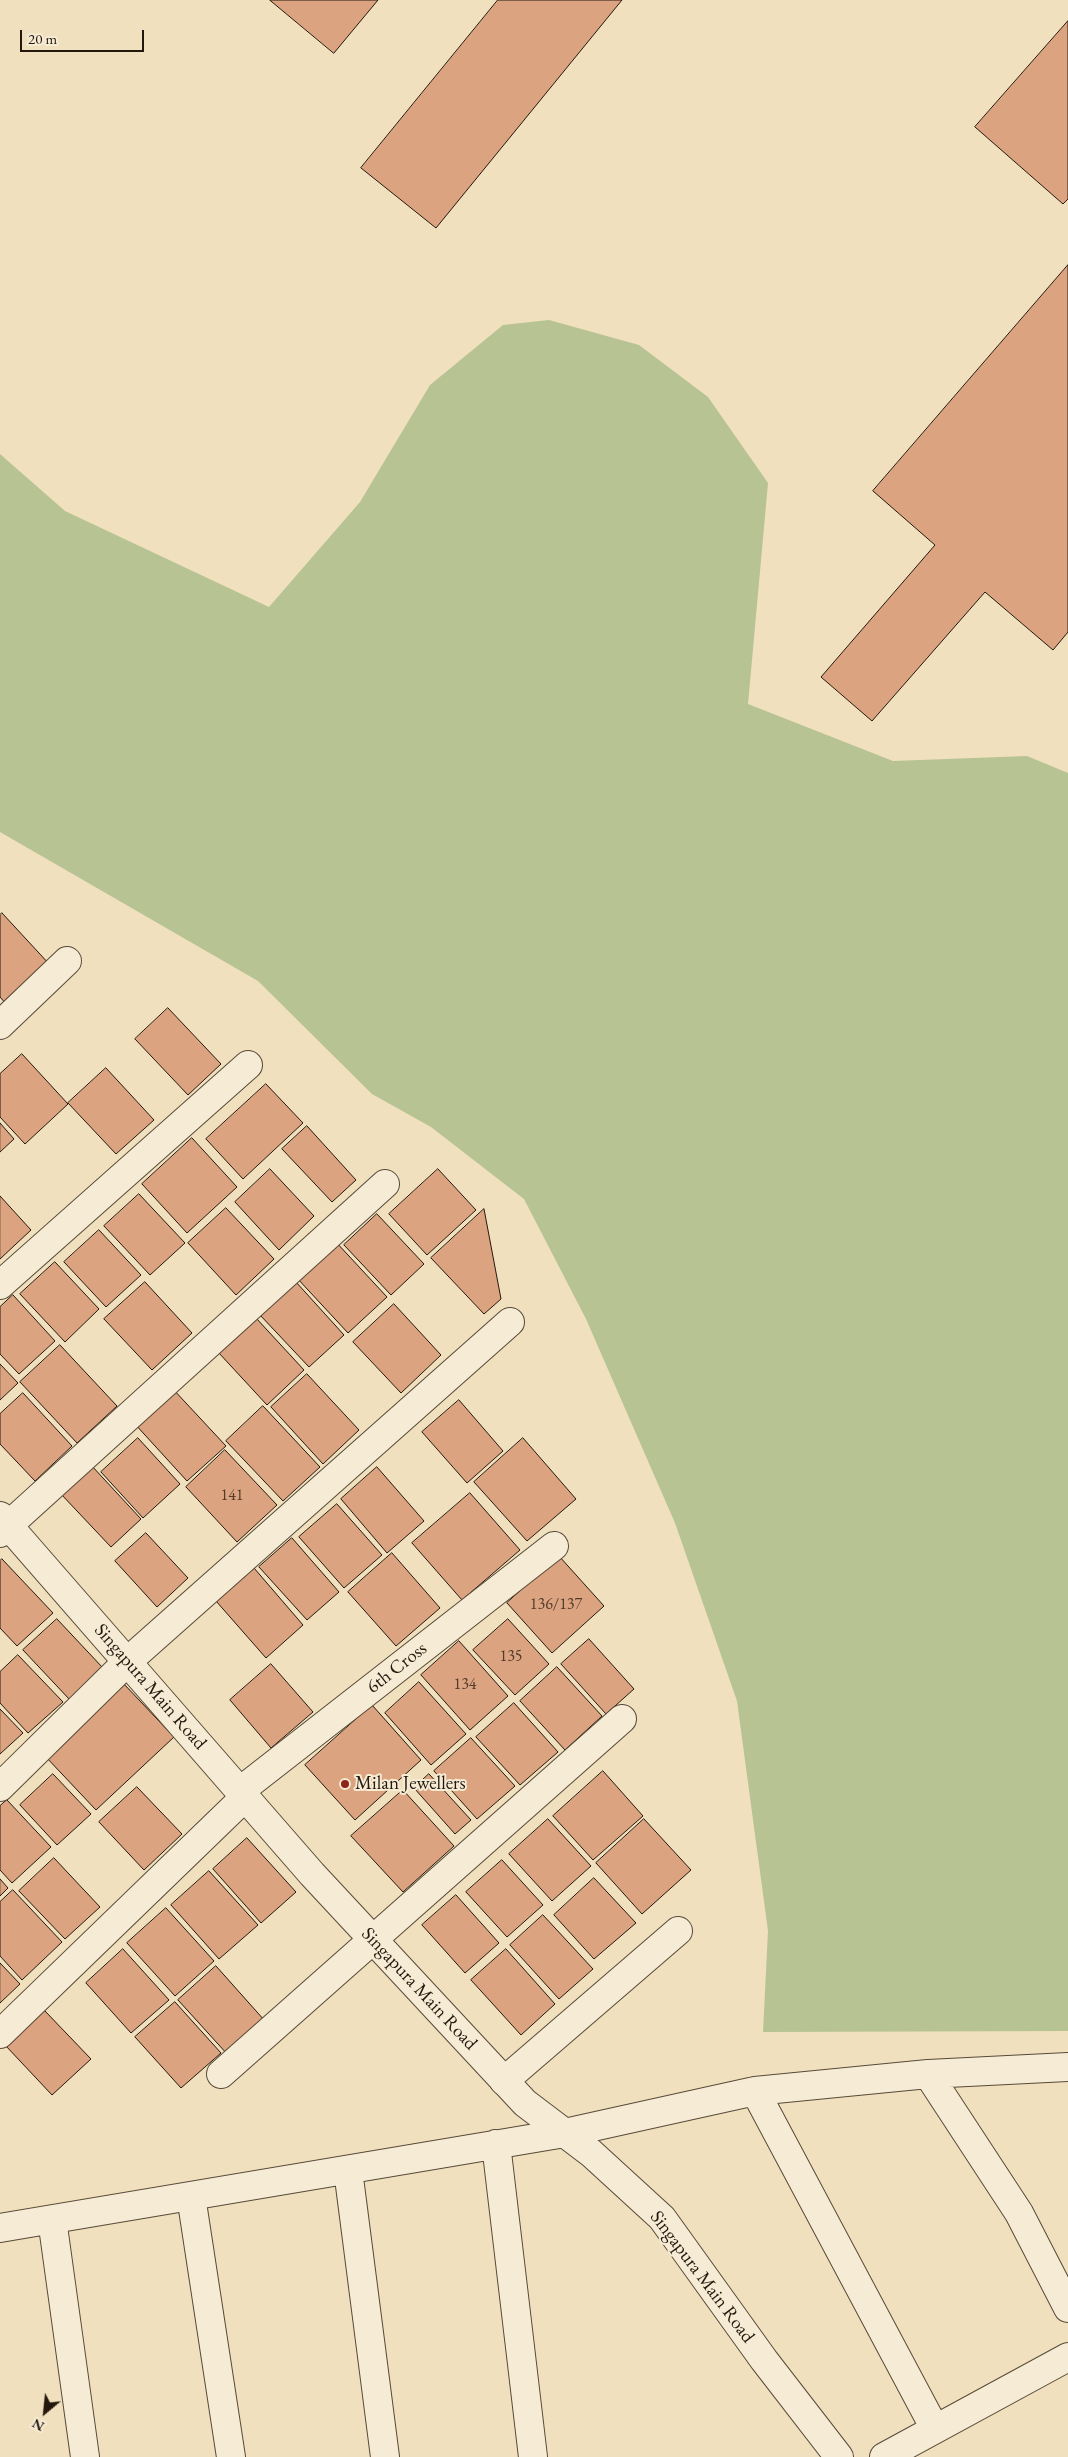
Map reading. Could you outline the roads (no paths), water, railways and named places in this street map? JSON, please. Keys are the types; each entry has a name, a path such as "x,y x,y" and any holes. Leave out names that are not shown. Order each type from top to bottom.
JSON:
{"street":[{"path":"0,1025 67,961"},
{"path":"0,1285 248,1065"},
{"path":"3,1525 385,1184"},
{"path":"0,1787 128,1661 510,1322"},
{"name":"Singapura Main Road","path":"3,1525 128,1661 312,1874 525,2103 591,2153 662,2218 764,2360 839,2457"},
{"name":"6th Cross","path":"0,2034 242,1794 554,1546"},
{"path":"221,2074 372,1938 622,1719"},
{"path":"504,2080 678,1931"},
{"path":"0,2228 565,2133 755,2091 928,2074 1068,2067"},
{"path":"928,2074 1019,2213 1068,2308"},
{"path":"755,2091 935,2429"},
{"path":"496,2144 533,2457"},
{"path":"348,2170 385,2457"},
{"path":"191,2196 232,2457"},
{"path":"52,2219 85,2457"},
{"path":"884,2457 1068,2357"}],"place":[{"name":"Milan Jewellers","path":"345,1784"}]}
